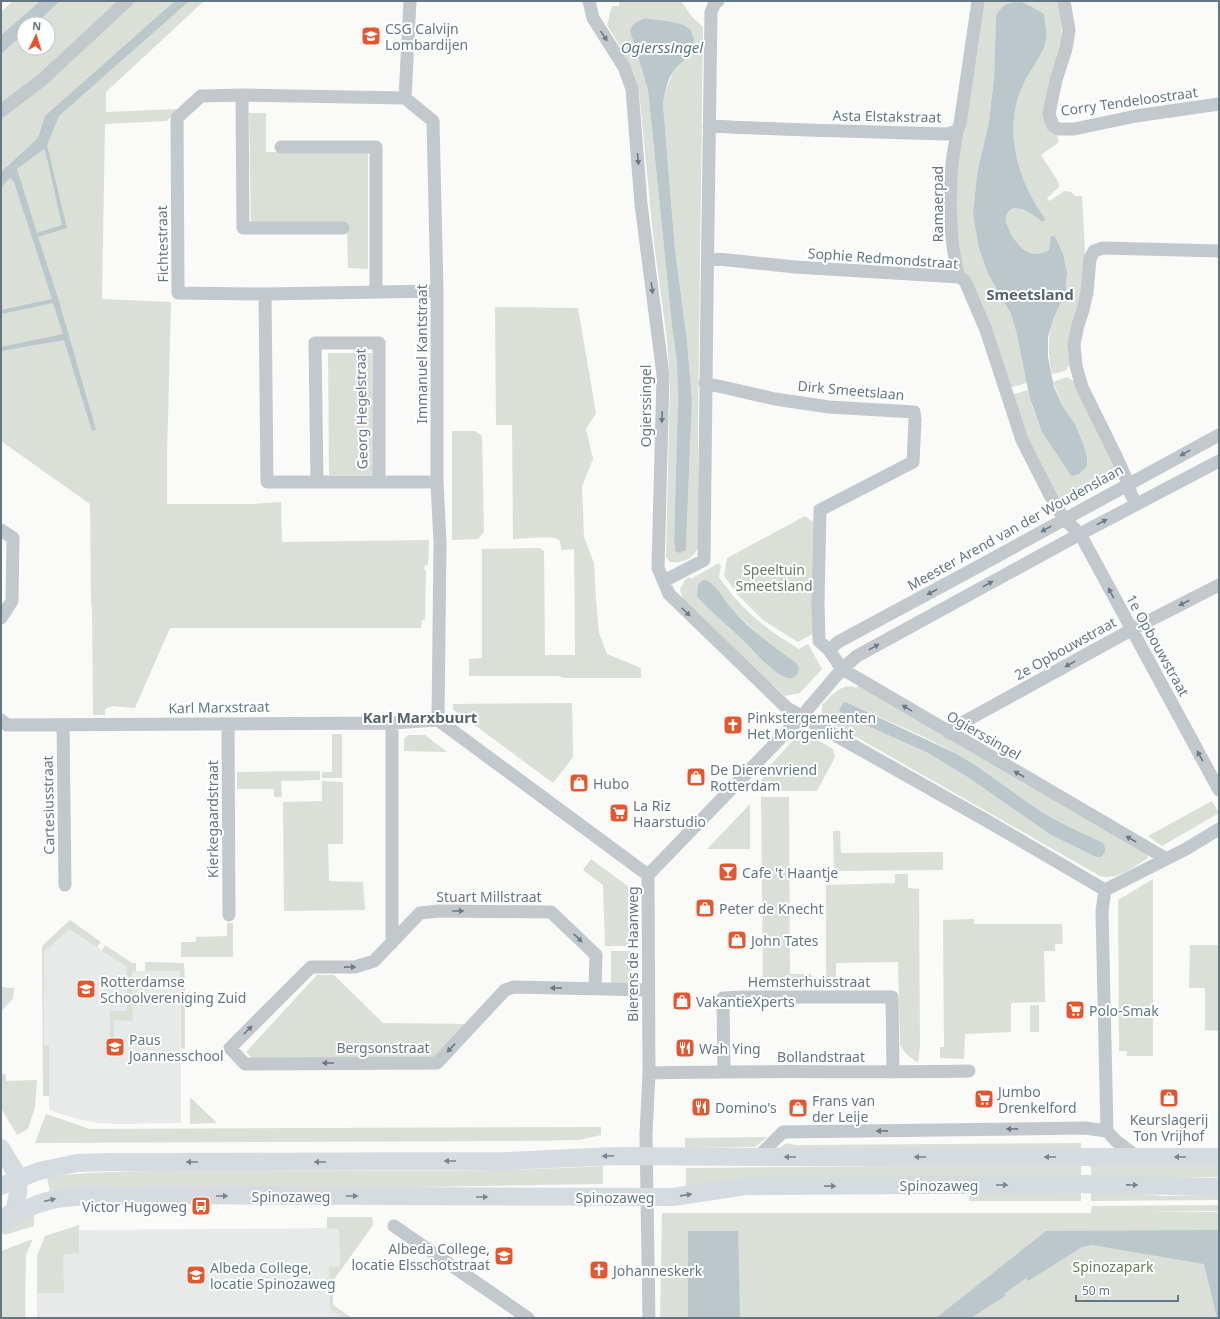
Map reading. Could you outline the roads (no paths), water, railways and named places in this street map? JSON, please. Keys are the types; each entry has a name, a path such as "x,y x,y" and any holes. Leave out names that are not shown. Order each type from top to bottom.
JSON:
{"main road":[{"path":"1,1148 18,1178 1,1186"},
{"name":"Spinozaweg","path":"5,1214 18,1192 18,1178 39,1171 77,1163 498,1161 615,1156 1219,1157"},
{"name":"Spinozaweg","path":"5,1214 55,1199 94,1195 673,1197 746,1186 1086,1184 1219,1187"}],"street":[{"path":"1,111 43,79 127,1"},
{"path":"405,98 410,1"},
{"name":"Ogierssingel","path":"589,1 593,18 624,67 632,89 641,204 663,374 658,568 669,594 787,708 989,822 1105,890"},
{"name":"Asta Elstakstraat","path":"709,126 798,131 884,133 947,134 956,131 960,124 978,1"},
{"name":"Corry Tendeloostraat","path":"1064,1 1069,30 1066,49 1056,80 1049,114 1053,126 1059,129 1074,129 1136,116 1219,104"},
{"path":"664,581 704,560 709,126 714,6"},
{"name":"Fichtestraat","path":"405,98 201,96 177,118 178,293 265,294 437,291"},
{"path":"242,96 244,228 342,228"},
{"name":"Immanuel Kantstraat","path":"405,98 432,121 437,291 437,482 440,550 438,720"},
{"name":"Ramaerpad","path":"956,131 952,163 951,230 954,257 959,277"},
{"path":"281,147 376,147 376,292"},
{"path":"1136,504 1130,494 1128,484 1082,387 1076,366 1074,344 1087,292 1090,259 1094,251 1103,248 1219,250"},
{"name":"Sophie Redmondstraat","path":"708,258 795,267 959,277 965,281 986,330 1022,440 1053,501 1064,519"},
{"name":"Georg Hegelstraat","path":"265,294 267,482 437,482"},
{"name":"Georg Hegelstraat","path":"317,482 315,343 379,343 379,482"},
{"name":"Dirk Smeetslaan","path":"705,383 775,399 829,407 914,412 913,462 820,510 818,602 819,641 828,650"},
{"name":"Meester Arend van der Woudenslaan","path":"828,650 838,642 1219,434"},
{"path":"801,716 842,669 857,656 1080,534 1219,461"},
{"name":"1e Opbouwstraat","path":"1064,519 1080,534 1219,790"},
{"path":"1,530 13,538 12,601 1,618"},
{"name":"2e Opbouwstraat","path":"950,733 962,723 1131,630 1219,585"},
{"path":"828,650 842,669"},
{"name":"Ogierssingel","path":"842,669 1165,858"},
{"name":"Bierens de Haanweg","path":"649,1318 646,1135 649,1073 648,875 801,716"},
{"name":"Karl Marxstraat","path":"1,720 7,724 63,725 392,723 438,720"},
{"path":"438,720 648,875"},
{"path":"392,723 392,943"},
{"name":"Kierkegaardstraat","path":"228,724 228,915"},
{"name":"Cartesiusstraat","path":"63,725 65,885"},
{"path":"1137,1157 1116,1141 1107,1131 1102,911 1105,890 1219,829"},
{"name":"Stuart Millstraat","path":"311,967 355,967 374,961 420,913 439,911 551,912 596,955 595,989"},
{"name":"Bergsonstraat","path":"311,967 230,1048 245,1064 437,1063 505,990 514,987 648,990"},
{"name":"Hemsterhuisstraat","path":"724,1071 723,998 892,997 893,1072"},
{"name":"Bollandstraat","path":"649,1073 724,1071 968,1071"},
{"path":"758,1157 783,1132 1077,1128 1107,1131"},
{"path":"394,1226 528,1318"}],"water":[{"path":"40,1 60,1 44,16 23,16"},
{"path":"175,1 189,1 59,116 47,145 67,228 38,237 59,301 96,430 92,431 64,340 1,351 1,347 63,334 53,303 1,314 1,310 52,299 14,182 10,178 1,187 1,172 36,140 45,116","holes":["44,149 62,225 37,233 17,169"]},
{"path":"1021,2 1044,14 1046,36 1043,50 1023,85 1017,102 1014,120 1014,138 1016,155 1021,172 1036,205 1046,220 1042,222 1029,212 1017,208 1008,211 1006,221 1013,238 1026,251 1036,254 1049,250 1051,236 1055,236 1063,254 1067,272 1066,292 1054,317 1048,337 1048,357 1054,387 1063,407 1075,424 1087,457 1087,466 1079,474 1071,476 1042,432 1030,399 1017,335 1011,314 989,276 979,248 973,214 977,174 989,121 994,77 996,16 1001,8 1006,4"},
{"name":"Ogierssingel","path":"646,18 673,22 686,26 693,35 694,39 690,54 675,69 669,79 663,104 675,249 687,341 692,399 686,550 680,553 675,551 674,541 678,398 677,362 648,90 630,31 634,24"},
{"path":"16,22 16,41 1,54 1,35"},
{"path":"703,580 711,583 715,587 738,616 753,630 797,664 799,671 794,677 787,678 770,667 702,603 697,597 698,585"},
{"path":"846,702 957,754 1043,813 1103,843 1105,849 1104,854 1101,857 1096,857 1051,835 969,778 928,753 843,715 839,710 843,703"},
{"path":"1219,1230 1219,1318 1217,1318 1204,1264 1092,1245 1082,1247 1028,1281 1026,1278 1005,1293 1005,1296 971,1318 936,1318 1046,1231"},
{"path":"688,1231 738,1231 740,1318 688,1318"}],"place":[{"name":"CSG Calvijn Lombardijen","path":"371,36"},
{"name":"Pinkstergemeenten Het Morgenlicht","path":"733,725"},
{"name":"De Dierenvriend Rotterdam","path":"696,777"},
{"name":"Hubo","path":"579,783"},
{"name":"La Riz Haarstudio","path":"619,813"},
{"name":"Cafe 't Haantje","path":"728,872"},
{"name":"Peter de Knecht","path":"705,908"},
{"name":"John Tates","path":"737,940"},
{"name":"Rotterdamse Schoolvereniging Zuid","path":"86,989"},
{"name":"VakantieXperts","path":"682,1001"},
{"name":"Polo-Smak","path":"1075,1010"},
{"name":"Paus Joannesschool","path":"115,1047"},
{"name":"Wah Ying","path":"685,1048"},
{"name":"Keurslagerij Ton Vrijhof","path":"1169,1098"},
{"name":"Jumbo Drenkelford","path":"984,1099"},
{"name":"Domino's","path":"701,1107"},
{"name":"Frans van der Leije","path":"798,1108"},
{"name":"Victor Hugoweg","path":"201,1206"},
{"name":"Albeda College, locatie Elsschotstraat","path":"504,1256"},
{"name":"Johanneskerk","path":"599,1270"},
{"name":"Albeda College, locatie Spinozaweg","path":"196,1275"}],"district":[{"name":"Smeetsland","path":"1030,294"},
{"name":"Karl Marxbuurt","path":"420,717"}],"park label":[{"name":"Speeltuin Smeetsland","path":"774,578"},
{"name":"Spinozapark","path":"1113,1266"}]}
